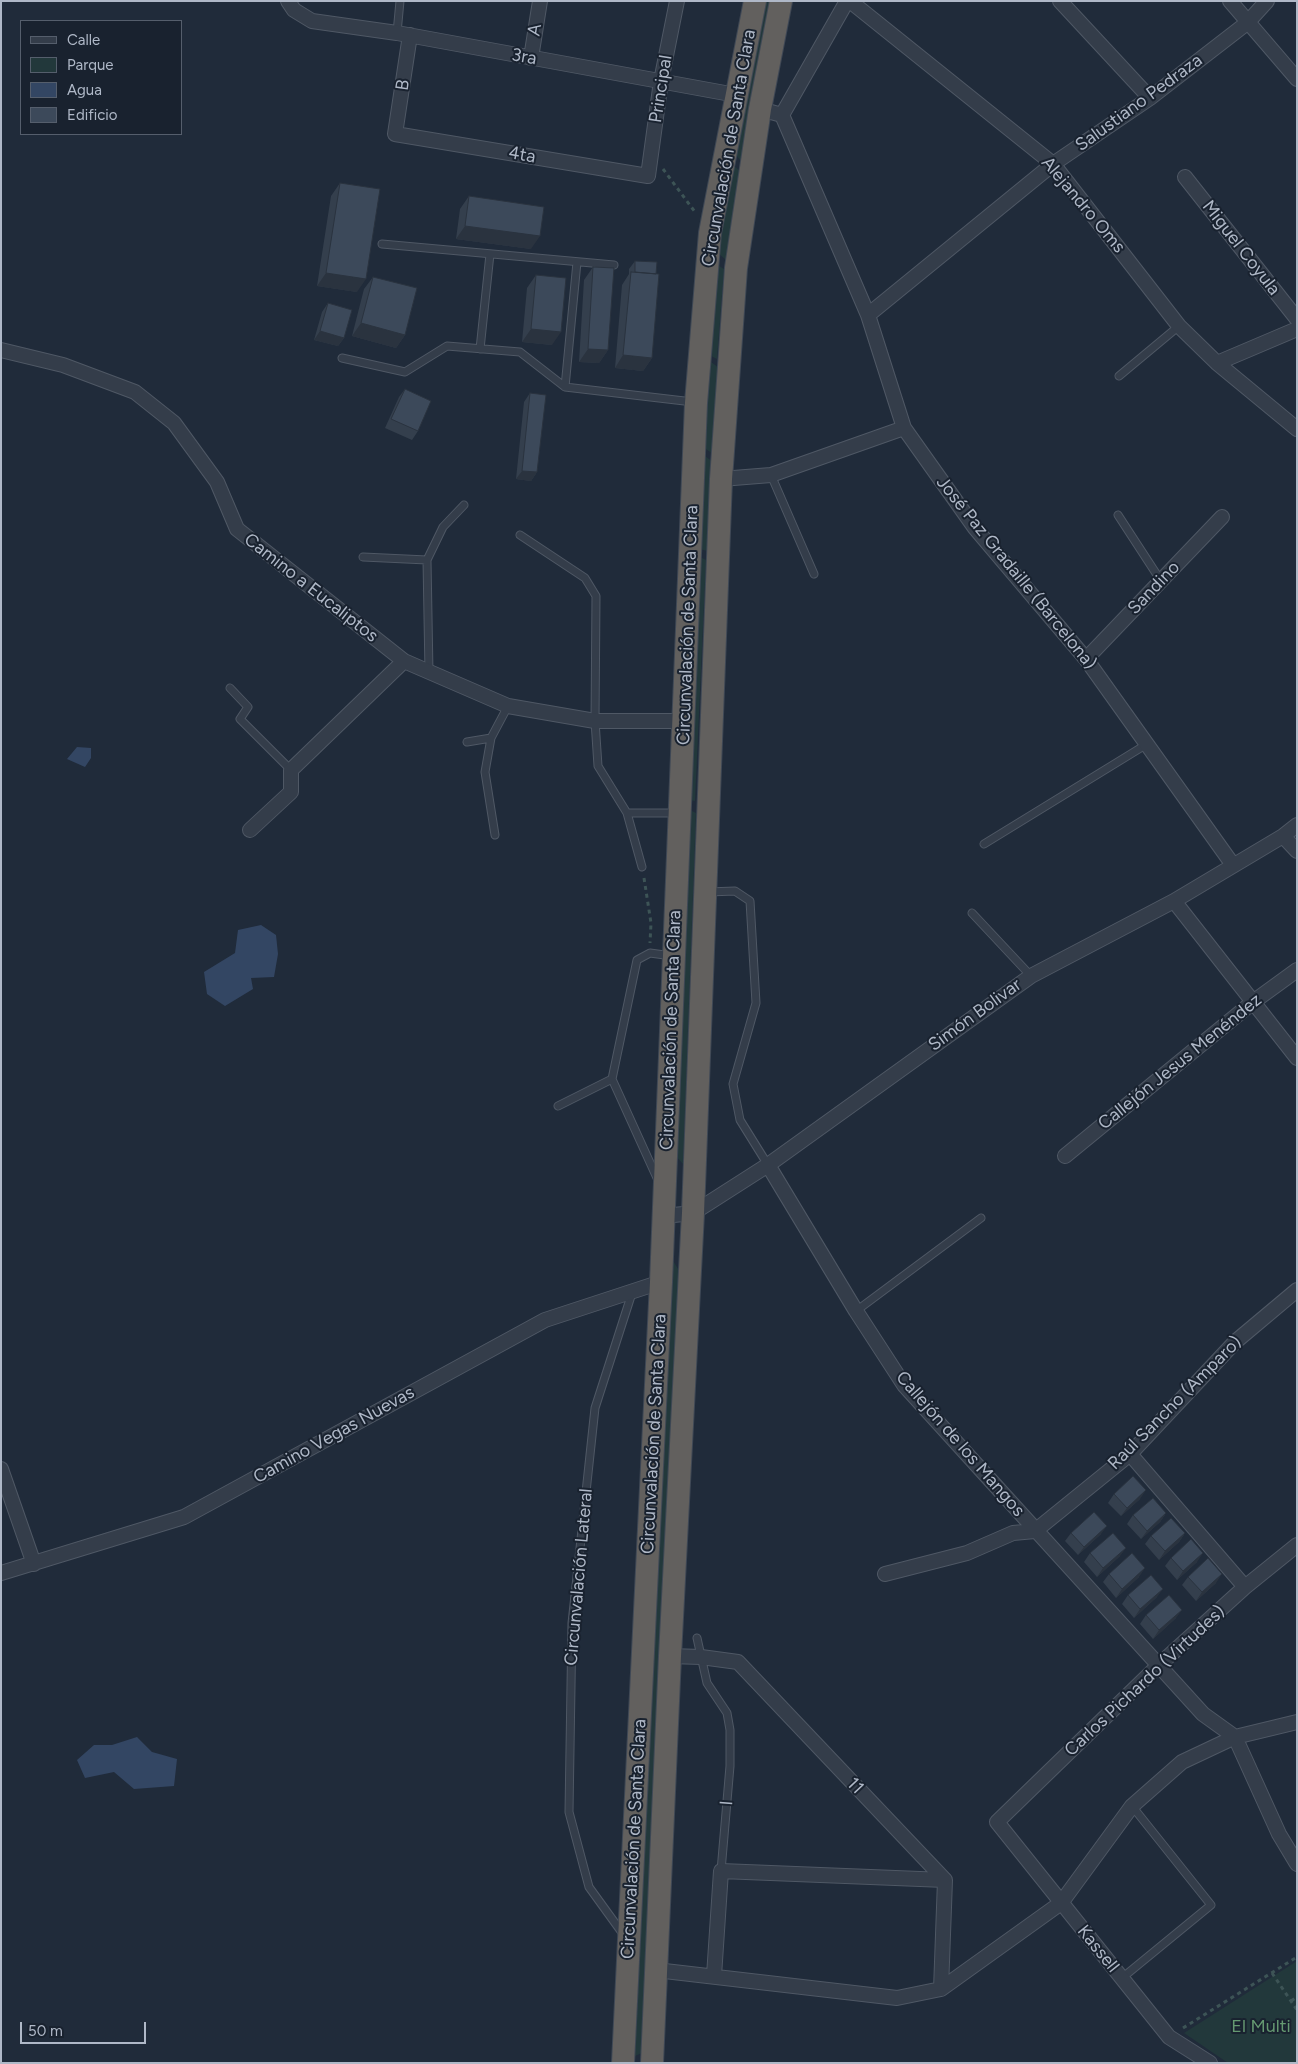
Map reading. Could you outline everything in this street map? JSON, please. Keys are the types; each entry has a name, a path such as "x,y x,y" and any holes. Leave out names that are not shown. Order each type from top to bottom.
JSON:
{"highway":[{"name":"Circunvalación de Santa Clara","path":"624,2063 661,1282 696,403 710,233 755,1"},
{"name":"Circunvalación de Santa Clara","path":"652,2063 670,1656 693,1213 721,479 736,268 760,109 781,1"}],"street":[{"name":"3ra","path":"288,1 294,10 312,21 403,34 736,95"},
{"name":"A","path":"531,58 540,1"},
{"name":"Principal","path":"648,176 661,81 677,1"},
{"path":"760,109 782,115 849,1"},
{"name":"Alejandro Oms","path":"849,1 1053,164 1179,326 1216,363 1297,429"},
{"path":"1060,1 1150,98"},
{"path":"1230,1 1247,23 1297,78"},
{"name":"Salustiano Pedraza","path":"868,315 1053,164 1150,98 1247,23 1267,1"},
{"name":"B","path":"396,134 403,34"},
{"name":"José Paz Gradaille (Barcelona)","path":"782,115 868,315 904,428 975,528 1086,659 1233,865"},
{"name":"4ta","path":"396,134 648,176"},
{"name":"Miguel Coyula","path":"1185,178 1297,320"},
{"path":"1216,363 1297,329"},
{"name":"Camino a Eucaliptos","path":"1,350 63,365 134,392 174,422 217,482 237,529 404,662 508,706 596,721 684,721"},
{"path":"721,479 771,475 904,428"},
{"name":"Sandino","path":"1086,659 1222,517"},
{"path":"250,830 291,792 291,770 404,662"},
{"name":"Simón Bolivar","path":"664,1205 693,1213 768,1165 1031,976 1174,901 1283,836 1297,825"},
{"path":"1283,836 1297,851"},
{"path":"1174,901 1297,1058"},
{"name":"Callejón Jesus Menéndez","path":"1065,1156 1253,1002 1297,970"},
{"name":"Callejón de los Mangos","path":"768,1165 856,1311 904,1384 1035,1531 1203,1714 1235,1737 1279,1834 1297,1864"},
{"name":"Camino Vegas Nuevas","path":"1,1573 184,1517 545,1320 661,1282"},
{"name":"Raúl Sancho (Amparo)","path":"1035,1531 1130,1454 1235,1342 1297,1290"},
{"path":"1130,1454 1245,1587"},
{"path":"1,1468 34,1564"},
{"path":"885,1574 967,1553 1013,1533 1035,1531"},
{"name":"Carlos Pichardo (Virtudes)","path":"997,1822 1159,1665 1245,1587 1297,1545"},
{"name":"11","path":"670,1656 701,1657 738,1662 944,1880"},
{"path":"656,1970 897,1998 941,1989 1061,1903 1132,1806 1182,1762 1235,1737 1297,1722"},
{"name":"Kassell","path":"997,1822 1169,2037 1210,2063"},
{"path":"721,1871 944,1880 941,1989"},
{"name":"I","path":"714,1976 721,1871"}],"lane":[{"name":"B","path":"400,1 403,34"},
{"path":"382,244 614,265"},
{"path":"480,349 490,254"},
{"path":"565,387 577,262"},
{"path":"1119,376 1179,326"},
{"path":"342,358 405,372 447,346 520,352 565,387 696,403"},
{"path":"771,475 814,574"},
{"path":"430,674 427,560 443,527 464,505"},
{"path":"1118,515 1161,581"},
{"path":"520,535 585,578 596,596 598,766 627,812 642,867"},
{"path":"363,557 427,560"},
{"path":"230,688 248,707 240,719 291,770"},
{"path":"496,835 485,772 491,738 508,706"},
{"path":"467,742 491,738"},
{"path":"984,844 1147,744"},
{"path":"627,812 680,813"},
{"name":"Callejón de los Mangos","path":"705,892 735,891 750,901 756,1003 733,1084 740,1120 768,1165"},
{"path":"972,913 1031,976"},
{"path":"664,1205 612,1078 637,960 650,953 674,956"},
{"path":"558,1106 612,1078"},
{"path":"856,1311 981,1218"},
{"name":"Circunvalación Lateral","path":"629,1942 589,1888 569,1812 572,1623 595,1408 632,1292"},
{"name":"I","path":"697,1638 707,1683 727,1713 730,1730 730,1766 721,1871"},
{"path":"1122,1978 1211,1905 1132,1806"}],"path":[{"path":"651,152 710,233"},
{"path":"642,867 651,923 650,953"},
{"path":"1169,2037 1297,1957"},
{"path":"1272,1973 1297,2010"},
{"path":"1291,2001 1297,1997"}],"green space":[{"path":"764,1 774,1 742,162 733,152"},
{"path":"730,162 742,173 726,260 718,253"},
{"path":"716,264 724,269 717,359 707,354"},
{"path":"708,360 718,367 713,454 703,447"},
{"path":"705,456 713,462 708,551 699,549"},
{"path":"698,556 706,560 695,801 689,800"},
{"path":"690,810 696,813 683,1164 673,1153"},
{"path":"672,1259 680,1272 644,2052 635,2056"},
{"name":"El Multi","path":"1297,1961 1297,2063 1228,2063 1184,2033"}],"water":[{"path":"77,747 91,748 91,758 85,767 67,759"},
{"path":"261,925 276,935 278,954 274,977 251,978 253,989 225,1006 207,994 204,972 235,953 238,930"},
{"path":"137,1737 152,1752 177,1759 174,1786 134,1789 114,1772 85,1778 77,1760 94,1745 112,1745"}],"building":[{"path":"340,183 380,189 366,279 326,273"},
{"path":"469,196 544,207 540,236 465,226"},
{"path":"635,261 657,262 656,274 635,272"},
{"path":"593,267 614,268 608,350 588,349"},
{"path":"631,272 659,274 652,358 623,355"},
{"path":"536,275 566,278 561,332 531,329"},
{"path":"373,277 417,288 405,335 361,323"},
{"path":"328,303 352,310 344,338 320,331"},
{"path":"405,389 431,401 418,431 391,419"},
{"path":"530,393 546,395 537,472 522,471"},
{"path":"1133,1476 1146,1490 1127,1508 1114,1494"},
{"path":"1153,1498 1166,1513 1147,1531 1133,1515"},
{"path":"1094,1512 1107,1526 1084,1547 1071,1533"},
{"path":"1171,1518 1185,1533 1165,1551 1151,1536"},
{"path":"1113,1533 1126,1548 1103,1568 1090,1553"},
{"path":"1191,1539 1203,1553 1183,1571 1171,1558"},
{"path":"1132,1553 1145,1568 1122,1589 1109,1574"},
{"path":"1208,1558 1222,1574 1202,1592 1188,1577"},
{"path":"1151,1575 1163,1589 1140,1609 1128,1595"},
{"path":"1169,1595 1182,1610 1159,1630 1146,1615"}]}
